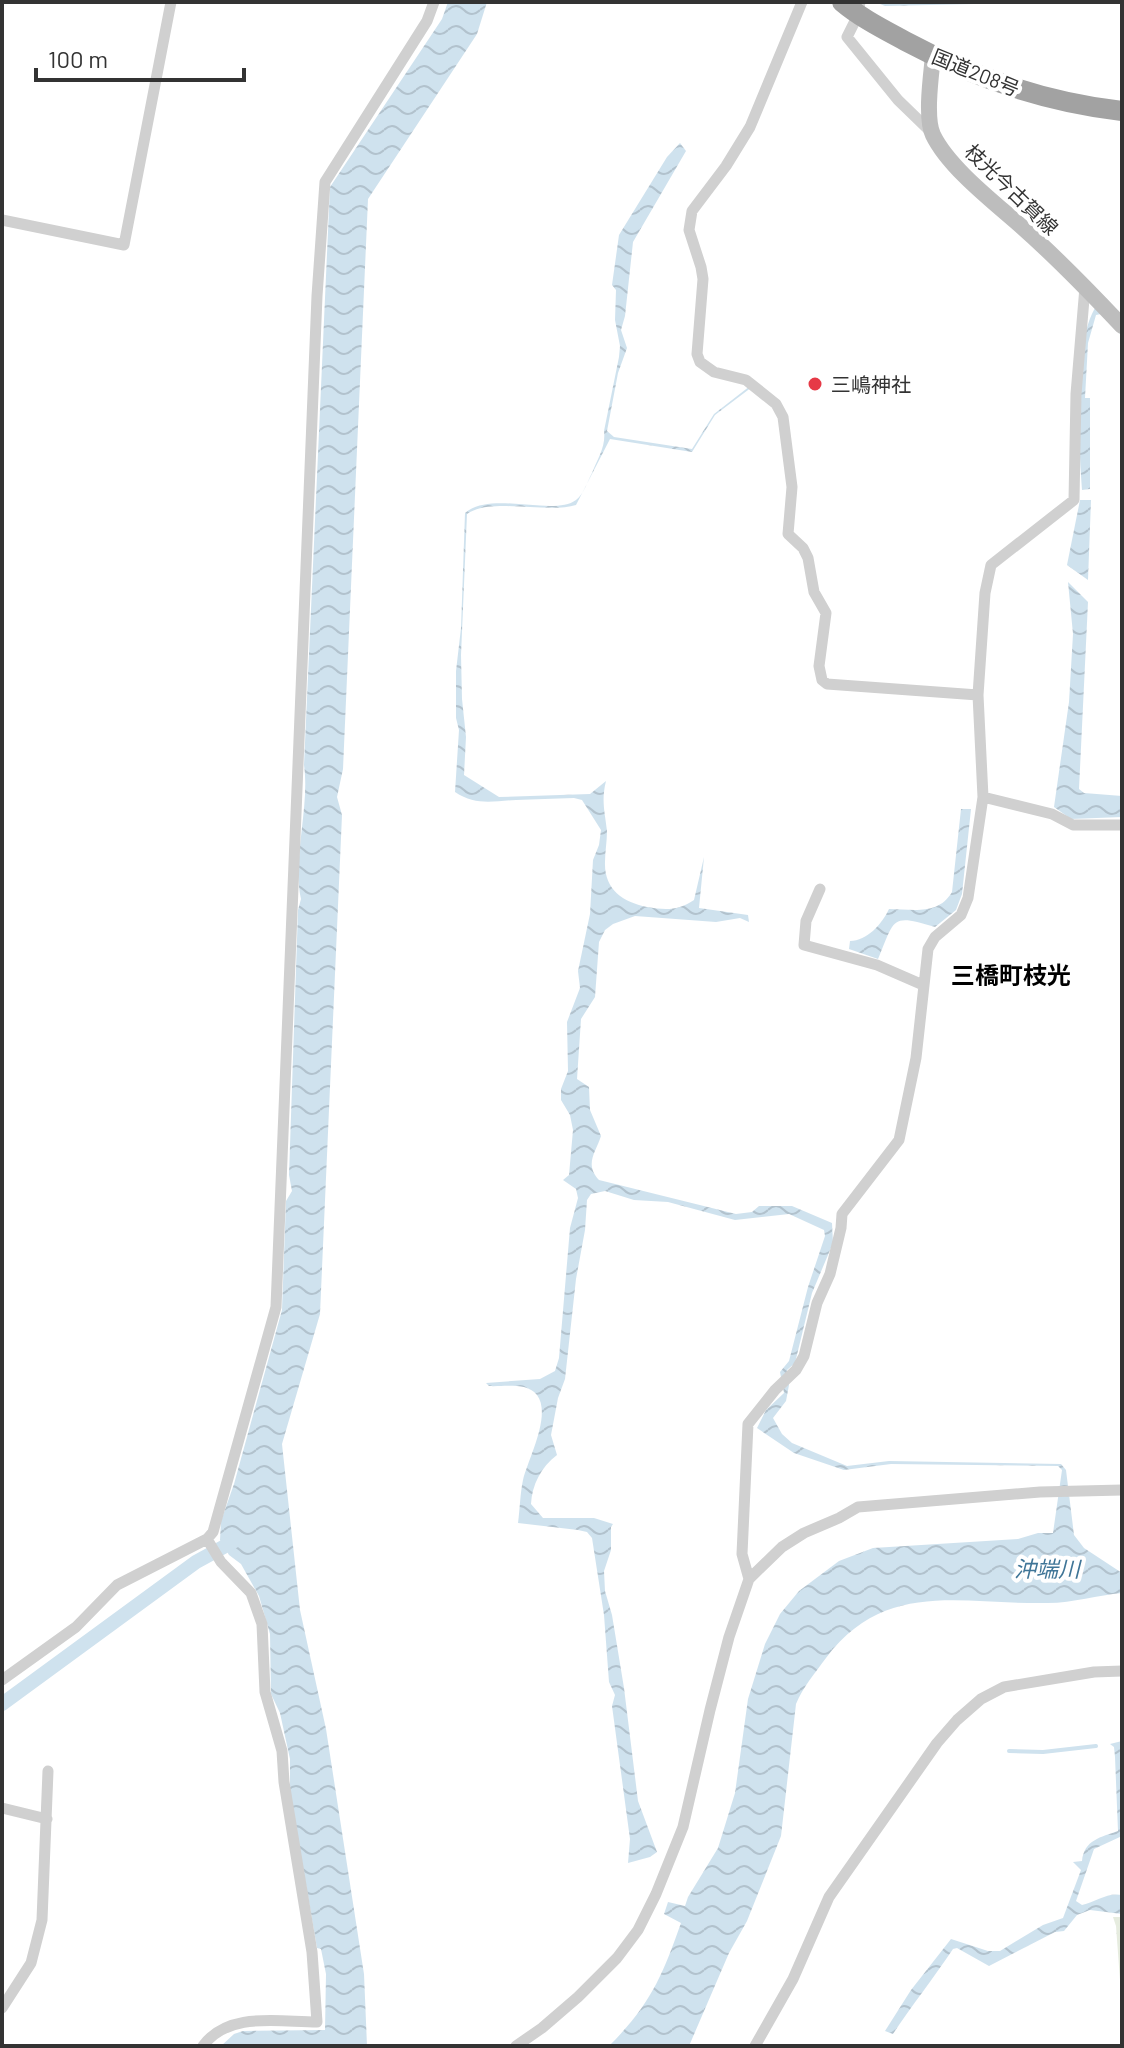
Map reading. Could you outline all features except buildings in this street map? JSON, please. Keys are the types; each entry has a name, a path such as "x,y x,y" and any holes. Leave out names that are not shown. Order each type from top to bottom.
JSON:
{"highway":[{"name":"国道208号","path":"855,6 933,56 987,80 1049,99 1122,111"}],"main road":[{"path":"931,132 933,56"},
{"name":"枝光今古賀線","path":"931,132 977,188 1085,286 1122,326"}],"street":[{"path":"2,220 124,245 171,2"},
{"path":"2,1680 76,1627 117,1585 209,1542 276,1307 317,296 325,182 427,21 434,2"},
{"path":"802,2 750,127 726,166 692,211 689,230 703,279 697,354 700,362 714,372 746,380 776,404 783,417 792,487 788,534 803,548 808,558 814,592 826,613 819,666 822,680 827,684 978,695"},
{"path":"855,6 847,37 898,100 931,132"},
{"path":"749,1579 742,1554 748,1424 775,1390 796,1370 804,1356 817,1303 830,1274 842,1214 899,1140 916,1058 928,949 935,937 961,915 968,898 983,797 978,695 985,593 991,565 1074,500 1076,394 1085,286"},
{"path":"983,797 1052,814 1073,825 1122,825"},
{"path":"820,889 806,921 804,945 877,965 923,985"},
{"path":"516,2046 578,1997 617,1958 638,1930 683,1827 725,1651 749,1579 782,1547 858,1507 1040,1492 1122,1490"},
{"path":"203,2046 211,2035 235,2022 317,2022 312,1952 284,1782 282,1751 265,1692 262,1624 251,1593 221,1562 209,1542"},
{"path":"755,2046 793,1979 829,1897 937,1743 957,1720 981,1699 1004,1687 1094,1672 1122,1671"},
{"path":"2,2008 31,1963 42,1920 48,1771"},
{"path":"2,1808 47,1819"}],"green space":[{"path":"1113,1917 1122,1917 1122,2007 1116,1926"}],"water":[{"path":"448,2 487,2 477,34 368,199 343,769 337,797 342,815 320,1314 282,1444 300,1610 326,1729 364,1974 367,2046 221,2046 234,2034 243,2031 325,2030 326,1974 321,1949 317,1948 290,1793 290,1759 280,1713 271,1694 270,1634 259,1596 241,1564 229,1555 220,1540 221,1521 282,1310 286,1201 292,1191 289,1175 298,910 301,899 299,868 305,798 330,187 442,19"},
{"path":"875,2 1070,2 885,6"},
{"path":"680,143 686,151 633,242 621,330 627,348 618,373 607,431 614,437 692,449 714,414 752,387 715,415 692,452 610,439 587,484 603,447 619,357 616,290 612,285 619,235 667,157"},
{"path":"1097,305 1122,332 1122,336 1101,314 1096,315 1088,343 1085,398 1090,398 1090,489 1082,490 1080,367 1089,321"},
{"name":"沖端川","path":"582,492 576,505 490,507 467,514 461,655 466,737 464,775 499,797 590,794 606,781 605,871 616,893 630,902 647,907 666,909 682,906 694,900 704,857 699,908 748,915 749,922 740,918 716,922 635,916 605,930 599,942 595,997 581,1019 577,1079 589,1087 590,1110 601,1136 592,1158 592,1169 599,1180 736,1214 752,1212 759,1206 792,1206 832,1223 833,1243 812,1293 795,1363 787,1370 789,1385 786,1401 773,1418 782,1434 792,1443 847,1466 889,1461 1061,1464 1066,1470 1074,1535 1084,1548 1122,1573 1122,1593 1076,1600 1017,1603 956,1600 900,1606 874,1616 849,1633 826,1658 796,1704 781,1836 747,1921 729,1953 689,2046 609,2046 645,2003 668,1959 681,1923 664,1914 668,1902 685,1906 718,1848 735,1793 748,1699 765,1644 780,1614 799,1591 839,1561 873,1548 1018,1539 1038,1533 1053,1533 1062,1470 1058,1466 891,1464 844,1470 794,1453 757,1428 766,1410 784,1393 780,1372 789,1361 825,1236 824,1230 789,1214 735,1220 668,1202 634,1200 605,1191 591,1194 587,1200 565,1379 551,1435 557,1455 538,1477 531,1504 543,1518 594,1518 613,1524 611,1550 604,1571 605,1591 624,1688 638,1801 657,1852 628,1863 630,1839 612,1706 615,1695 609,1682 604,1615 592,1538 587,1532 578,1530 518,1523 523,1480 538,1437 541,1404 537,1395 527,1388 489,1386 486,1383 540,1379 555,1371 559,1358 570,1228 578,1198 576,1189 563,1180 569,1175 573,1130 570,1115 561,1100 561,1089 568,1071 567,1022 580,988 578,971 590,914 593,860 601,830 582,800 485,802 455,792 459,730 456,671 461,628 465,513 490,504 566,504 576,500"},
{"path":"1080,500 1091,500 1088,580 1067,565"},
{"path":"1068,582 1088,602 1079,789 1084,793 1122,796 1122,817 1071,819 1054,807 1069,702 1073,634"},
{"path":"961,809 971,809 962,894 956,910 935,927 910,920 896,923 878,959 849,949 850,941 873,931 889,909 924,910 946,900 952,892"},
{"path":"1122,1741 1122,1836 1094,1849 1076,1901 1082,1905 1106,1896 1122,1895 1122,1914 1090,1910 1077,1915 1064,1931 1055,1932 989,1966 957,1948 953,1949 893,2034 885,2031 911,1990 951,1939 988,1951 1000,1951 1043,1925 1063,1918 1081,1870 1073,1862 1082,1861 1086,1848 1094,1840 1118,1831 1115,1757 1114,1747 1110,1744"}],"waterway":[{"path":"2,1704 196,1562 238,1539"},
{"path":"1009,1751 1043,1752 1096,1746"}],"place":[{"name":"三嶋神社","path":"815,384"}],"district":[{"name":"三橋町枝光","path":"1011,974"}]}
